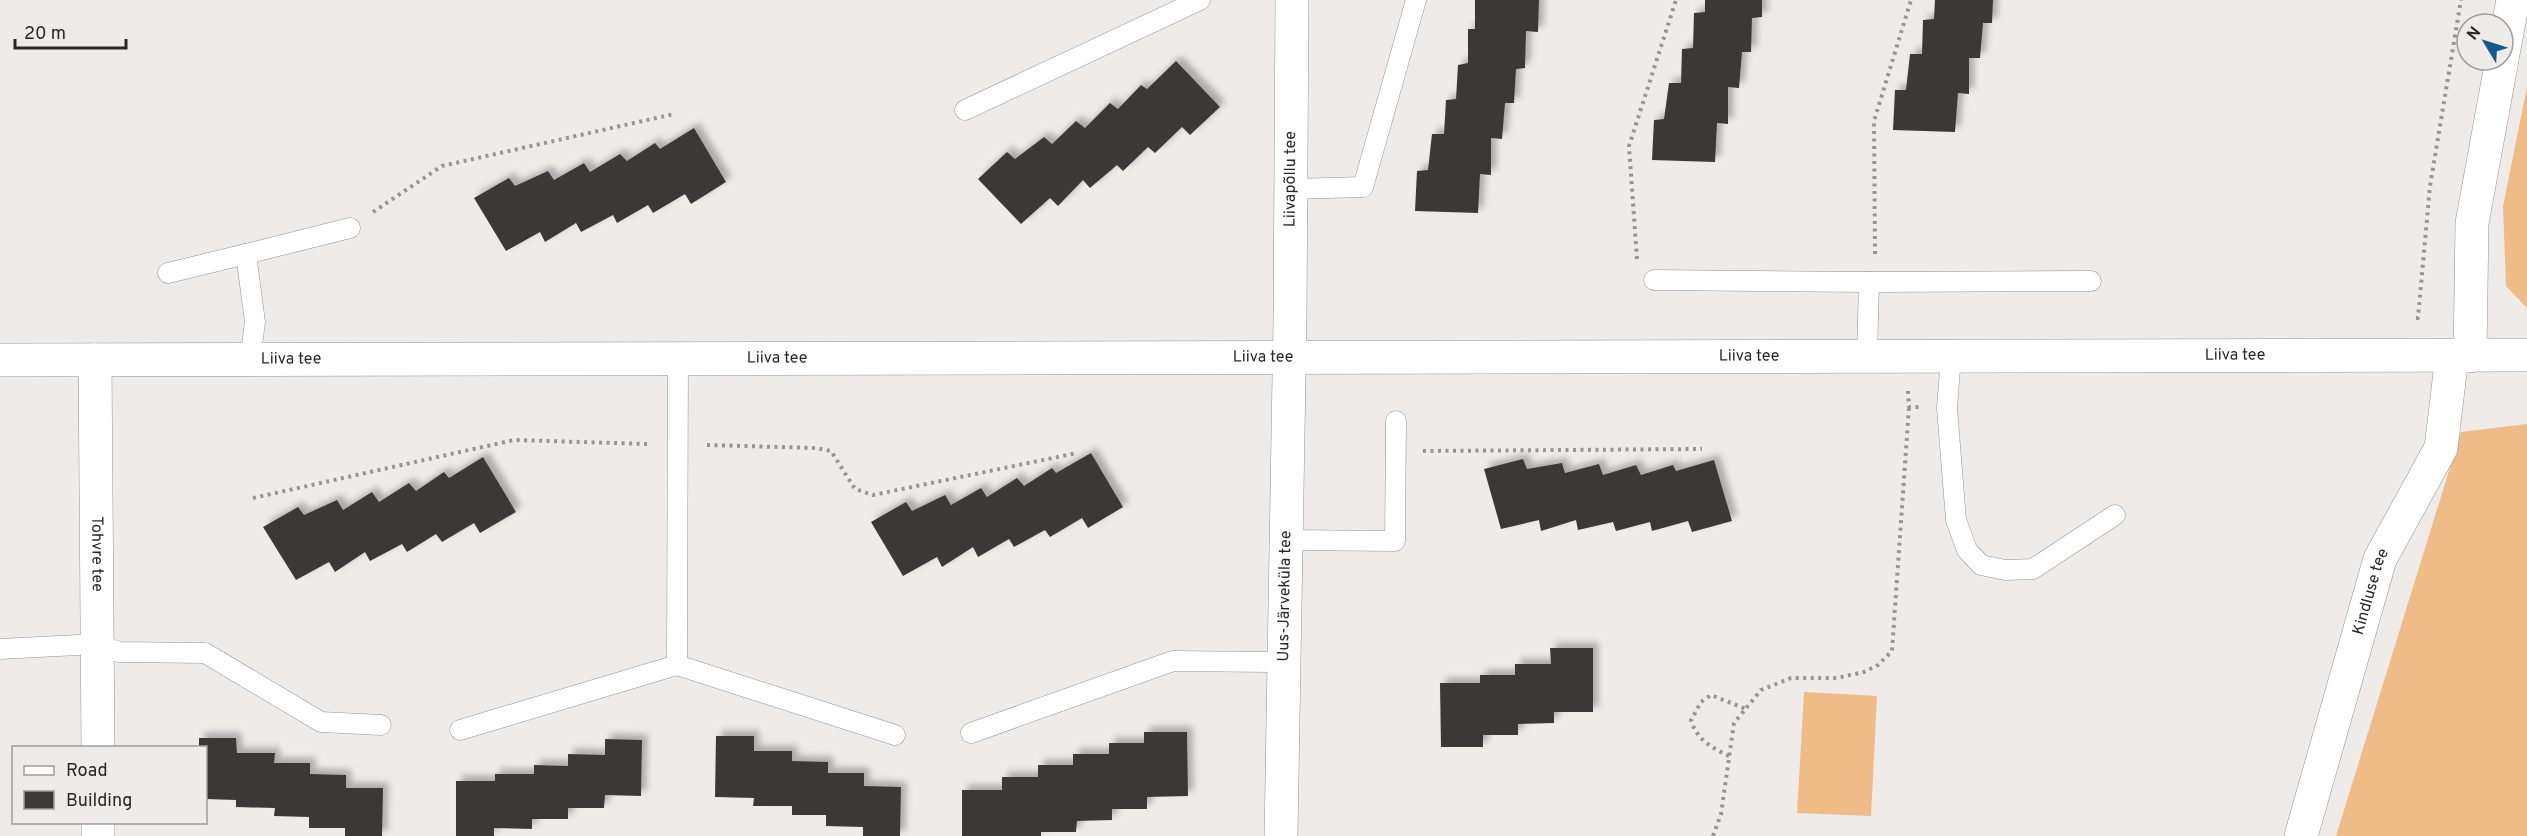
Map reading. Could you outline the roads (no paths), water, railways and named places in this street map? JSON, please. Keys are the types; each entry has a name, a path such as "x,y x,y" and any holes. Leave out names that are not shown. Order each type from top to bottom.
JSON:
{"street":[{"name":"Liivapõllu tee","path":"1289,357 1292,0"},
{"name":"Kindluse tee","path":"2301,836 2380,559 2441,448 2461,356 2472,223 2500,72"},
{"name":"Liiva tee","path":"0,360 2527,355"},
{"name":"Uus-Järveküla tee","path":"1281,836 1289,357"},
{"name":"Tohvre tee","path":"96,360 98,746"}],"lane":[{"path":"965,110 1200,0"},
{"path":"1291,189 1363,187 1416,0"},
{"path":"168,273 350,228"},
{"path":"246,254 255,322 250,360"},
{"path":"1654,280 2091,281"},
{"path":"1867,356 1873,282"},
{"path":"1952,356 1947,408 1956,520 1967,550 1981,566 2005,570 2033,569 2115,515"},
{"path":"676,665 678,359"},
{"path":"1286,540 1395,540 1396,421"},
{"path":"0,649 97,644 119,652 205,653 321,722 381,725"},
{"path":"971,734 1173,661 1284,662"},
{"path":"460,730 676,665 895,735"}]}
